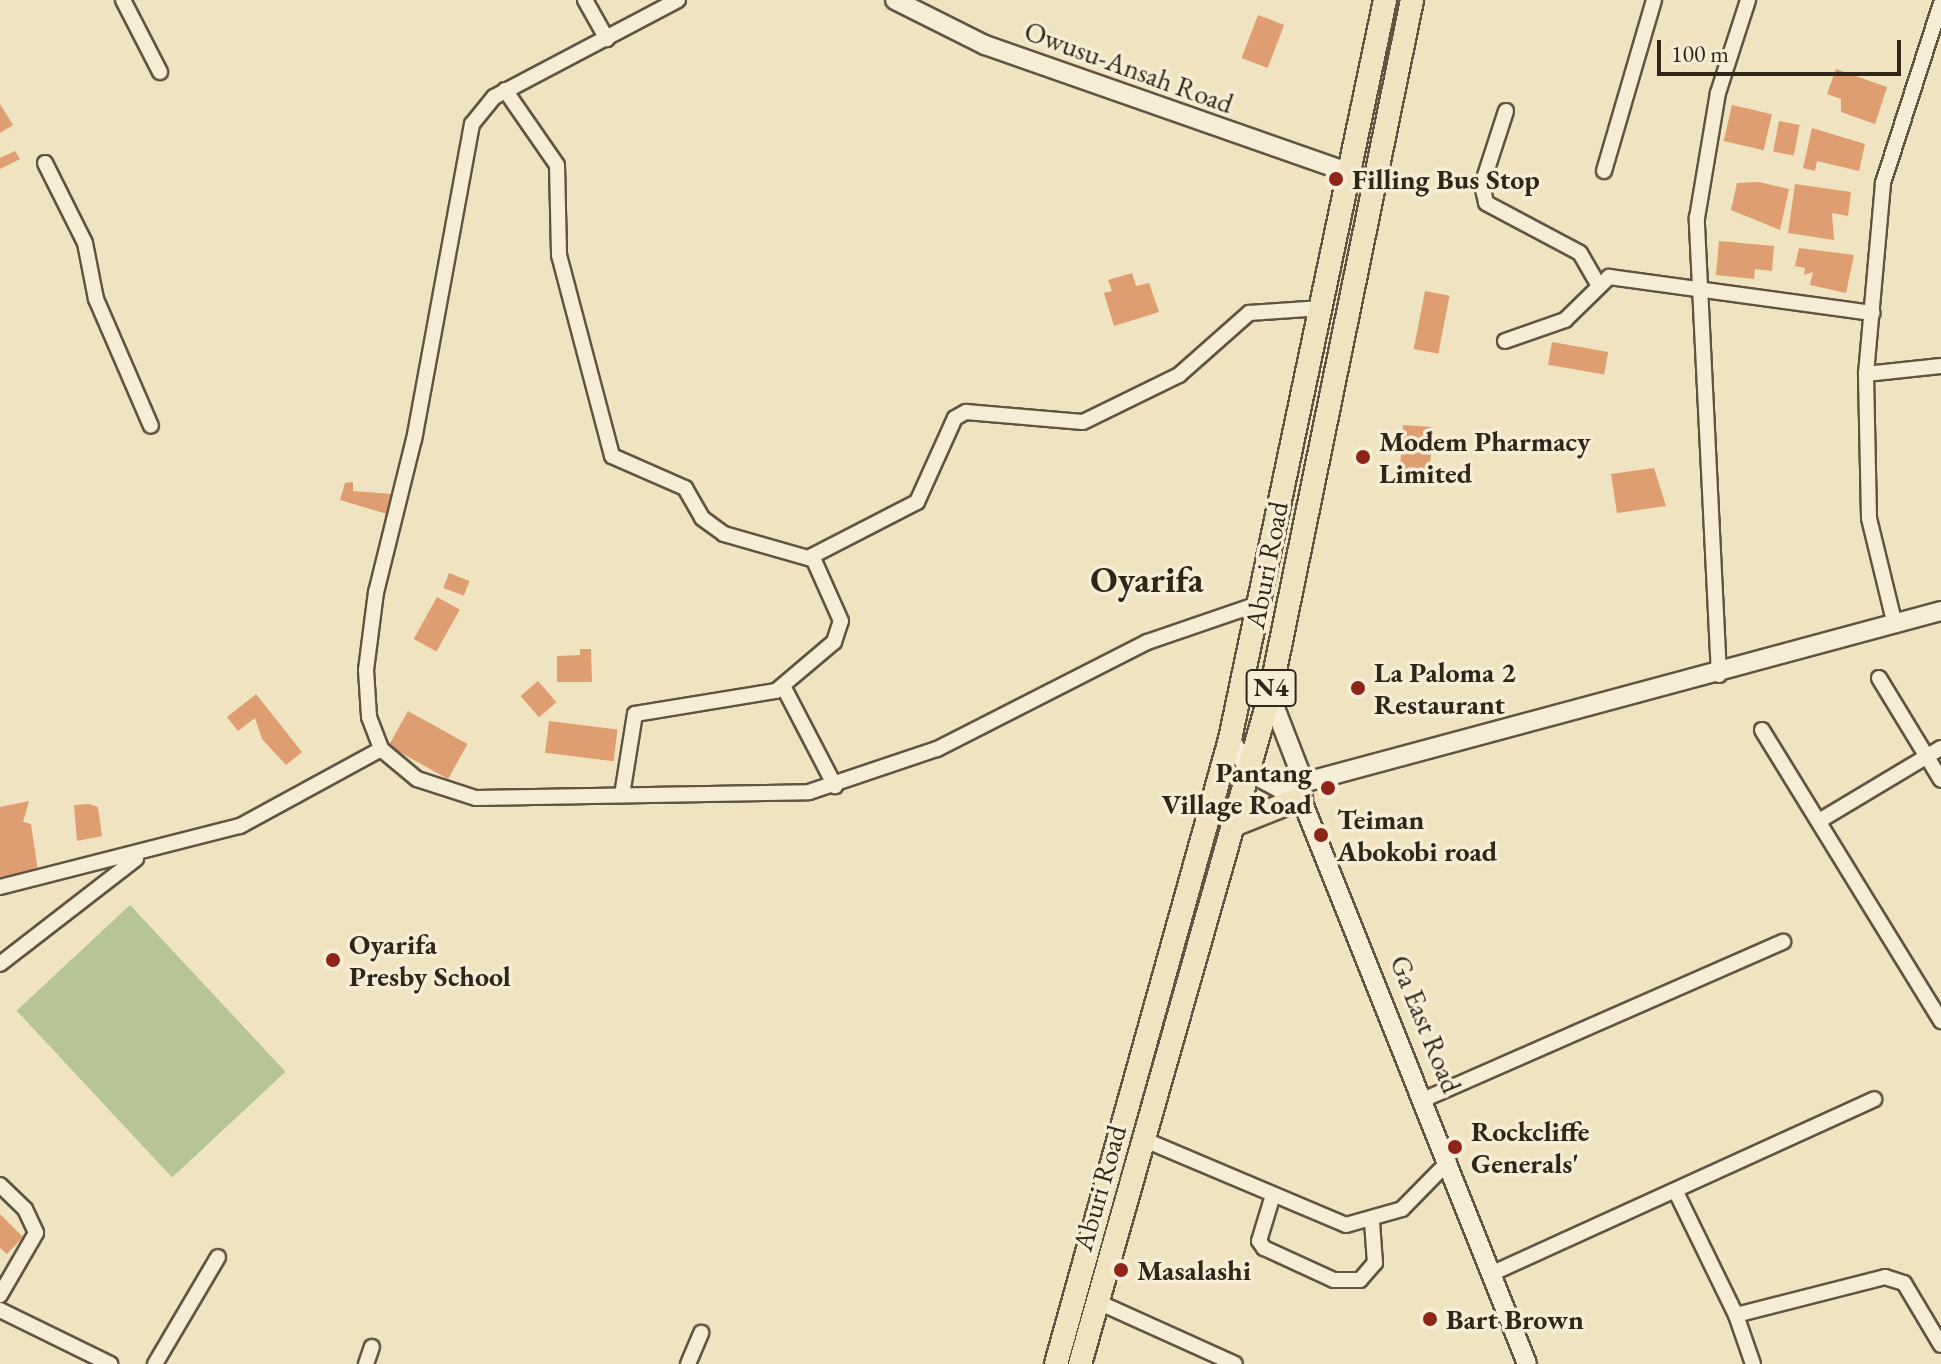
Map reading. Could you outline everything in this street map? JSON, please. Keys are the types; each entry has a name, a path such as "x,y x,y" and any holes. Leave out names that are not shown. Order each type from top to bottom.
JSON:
{"highway":[{"name":"Aburi Road","path":"1056,1364 1230,739 1261,603 1385,0"},
{"name":"Aburi Road","path":"1080,1364 1251,773 1270,695 1412,0"},
{"path":"1236,824 1295,789"}],"street":[{"path":"123,0 160,72"},
{"path":"585,0 607,39"},
{"path":"678,0 505,90 472,124 414,439 376,592 366,670 369,717 381,749 446,792 622,795 835,786 937,749 1147,642 1261,603"},
{"name":"Owusu-Ansah Road","path":"895,0 985,45 1350,173"},
{"path":"1604,171 1654,0"},
{"path":"1719,675 1697,218 1718,93 1748,0"},
{"path":"1895,625 1869,518 1866,374 1883,183 1941,3"},
{"path":"505,90 557,165 559,255 612,456 674,481 724,534 811,559 917,502 948,428 966,412 1083,422 1179,375 1249,313 1322,308"},
{"path":"1506,111 1482,185 1486,203 1580,253 1598,284"},
{"path":"45,163 85,243 96,299 151,426"},
{"path":"1505,341 1565,320 1598,284 1609,277 1649,278 1701,293 1873,313"},
{"path":"1866,374 1941,366"},
{"path":"622,795 635,714 758,698 783,686 841,629 811,559"},
{"path":"1230,739 1251,773 1295,789 1719,675 1941,611"},
{"path":"1879,678 1941,780"},
{"path":"783,686 835,786"},
{"name":"Ga East Road","path":"1270,695 1295,789 1427,1098 1527,1364"},
{"path":"1762,730 1941,1021"},
{"path":"1819,821 1941,748"},
{"path":"0,887 142,855 275,812 381,749"},
{"path":"0,964 142,855"},
{"path":"1427,1098 1783,942"},
{"path":"1493,1273 1677,1194 1874,1099"},
{"path":"1145,1140 1346,1225 1372,1222 1402,1209 1449,1161"},
{"path":"0,1185 25,1209 36,1233 0,1295"},
{"path":"1677,1194 1736,1315 1753,1364"},
{"path":"1273,1195 1259,1241 1264,1248 1334,1280 1360,1280 1375,1263 1372,1222"},
{"path":"155,1364 218,1257"},
{"path":"1736,1315 1885,1277 1904,1283 1941,1345"},
{"path":"1098,1302 1235,1364"},
{"path":"0,1310 110,1364"},
{"path":"688,1364 701,1333"},
{"path":"366,1364 372,1347"}],"green space":[{"path":"130,905 285,1072 172,1177 17,1011"}],"building":[{"path":"1258,15 1284,25 1268,68 1242,58"},
{"path":"1836,69 1887,87 1875,124 1841,112 1841,99 1827,94"},
{"path":"0,104 13,125 0,133"},
{"path":"1732,105 1772,114 1764,150 1724,141"},
{"path":"1779,121 1800,125 1794,155 1773,151"},
{"path":"1812,128 1865,144 1859,171 1817,161 1815,171 1803,168"},
{"path":"15,151 20,159 0,169 0,158"},
{"path":"1759,182 1789,189 1780,230 1731,210 1737,183"},
{"path":"1795,184 1851,192 1848,216 1832,213 1834,240 1788,233"},
{"path":"1719,241 1774,246 1772,271 1755,269 1754,279 1716,275"},
{"path":"1799,248 1854,255 1846,293 1810,285 1813,272 1804,275 1805,268 1795,266"},
{"path":"1132,273 1136,286 1149,283 1159,312 1114,326 1104,293 1112,291 1108,280"},
{"path":"1425,291 1450,296 1438,354 1414,349"},
{"path":"1552,342 1608,352 1604,375 1548,365"},
{"path":"1403,425 1433,427 1430,474 1400,472"},
{"path":"1654,468 1666,506 1617,513 1611,474"},
{"path":"353,482 353,491 392,494 387,514 340,500 345,483"},
{"path":"449,573 470,581 464,596 443,588"},
{"path":"437,597 460,610 436,652 414,639"},
{"path":"580,649 591,649 592,682 557,682 557,656 580,655"},
{"path":"538,681 556,702 539,717 521,696"},
{"path":"256,694 302,752 286,765 262,739 255,718 238,731 227,717"},
{"path":"408,711 467,744 448,779 389,746"},
{"path":"549,721 617,729 614,761 545,753"},
{"path":"29,801 23,822 31,824 38,871 0,877 0,807"},
{"path":"74,805 98,807 102,836 77,841"},
{"path":"0,1214 23,1237 7,1254 0,1248"}],"place":[{"name":"Filling Bus Stop","path":"1336,179"},
{"name":"Modem Pharmacy Limited","path":"1363,457"},
{"name":"La Paloma 2 Restaurant","path":"1358,688"},
{"name":"Pantang Village Road","path":"1328,788"},
{"name":"Teiman Abokobi road","path":"1321,835"},
{"name":"Oyarifa Presby School","path":"333,960"},
{"name":"Rockcliffe Generals'","path":"1455,1147"},
{"name":"Masalashi","path":"1121,1270"},
{"name":"Bart Brown","path":"1430,1319"}],"district":[{"name":"Oyarifa","path":"1147,580"}]}
